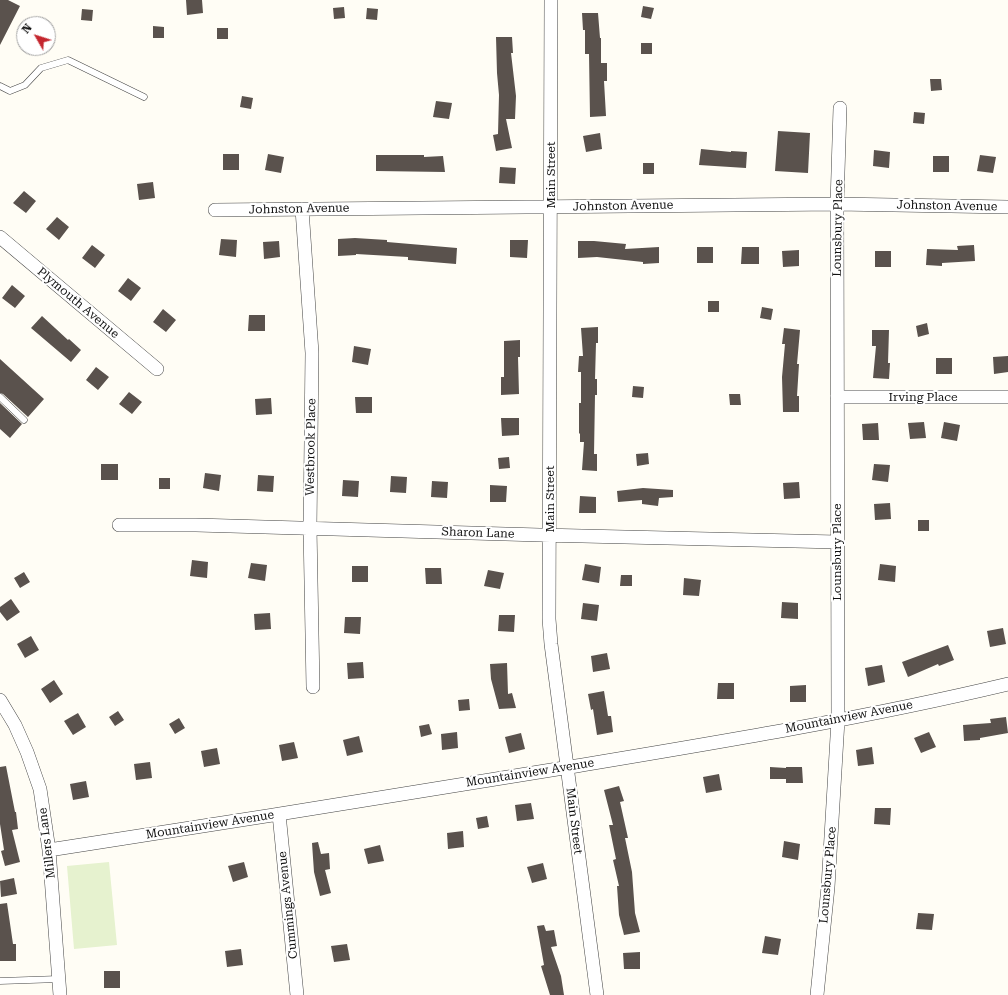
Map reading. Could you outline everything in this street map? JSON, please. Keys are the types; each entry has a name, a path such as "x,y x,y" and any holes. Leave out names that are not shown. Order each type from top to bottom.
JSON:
{"street":[{"name":"Main Street","path":"551,0 549,619 597,995"},
{"name":"Lounsbury Place","path":"817,995 828,887 838,720 837,204 840,108"},
{"name":"Johnston Avenue","path":"215,210 837,204 1008,207"},
{"name":"Westbrook Place","path":"302,208 312,353 310,528 312,687"},
{"name":"Plymouth Avenue","path":"0,237 157,368"},
{"name":"Irving Place","path":"837,397 1008,397"},
{"name":"Sharon Lane","path":"119,525 196,525 550,536 837,542"},
{"name":"Mountainview Avenue","path":"49,850 567,767 838,720 1008,684"},
{"name":"Millers Lane","path":"0,700 15,725 27,752 40,789 49,850 60,995"},
{"name":"Cummings Avenue","path":"279,814 297,995"}],"lane":[{"path":"0,86 10,91 25,85 41,68 68,60 144,97"},
{"path":"0,397 24,420"},
{"path":"0,981 59,978"}],"green space":[{"path":"109,862 117,945 74,949 67,866"}],"building":[{"path":"0,0 8,0 20,6 0,45"},
{"path":"186,0 202,0 203,13 187,15"},
{"path":"643,6 654,8 651,19 641,17"},
{"path":"344,7 345,18 334,19 333,8"},
{"path":"367,8 378,9 377,20 366,19"},
{"path":"82,9 93,10 92,21 81,20"},
{"path":"582,13 598,13 601,38 601,63 607,63 607,81 604,81 606,116 590,117 589,54 585,54 585,30 583,30"},
{"path":"153,26 164,27 164,38 153,38"},
{"path":"217,28 228,28 228,39 217,39"},
{"path":"496,37 512,37 513,53 511,53 516,96 515,119 506,119 512,148 496,151 493,135 498,134 499,95"},
{"path":"641,43 652,43 652,54 641,54"},
{"path":"930,79 941,79 942,90 931,91"},
{"path":"242,96 253,98 251,109 240,107"},
{"path":"436,101 452,103 449,119 433,117"},
{"path":"914,112 925,113 924,124 913,123"},
{"path":"778,131 810,133 808,173 775,171"},
{"path":"600,133 602,149 586,152 583,136"},
{"path":"701,149 747,152 746,168 699,165"},
{"path":"874,150 890,152 889,168 873,166"},
{"path":"223,154 239,154 239,170 223,170"},
{"path":"268,154 284,157 281,173 265,170"},
{"path":"376,155 424,155 424,157 443,156 445,172 376,171"},
{"path":"980,155 996,157 993,173 977,171"},
{"path":"933,156 949,156 949,172 933,172"},
{"path":"643,163 654,163 654,174 643,174"},
{"path":"500,167 516,168 515,184 499,183"},
{"path":"153,182 155,198 139,200 137,184"},
{"path":"24,191 36,201 26,213 13,203"},
{"path":"57,217 69,227 59,240 46,229"},
{"path":"355,238 457,248 456,264 408,260 408,257 356,254 338,256 338,239"},
{"path":"221,239 237,240 236,257 219,255"},
{"path":"510,240 528,240 527,258 510,257"},
{"path":"279,241 280,257 264,259 263,242"},
{"path":"578,241 626,244 625,249 659,247 659,263 643,264 643,262 597,257 578,258"},
{"path":"92,245 105,255 95,268 82,258"},
{"path":"974,245 975,261 942,263 942,266 926,265 927,249 958,250 957,246"},
{"path":"697,247 713,247 713,263 697,263"},
{"path":"742,247 759,247 759,264 741,264"},
{"path":"799,250 799,266 783,267 782,251"},
{"path":"875,251 891,251 891,267 875,267"},
{"path":"128,278 141,288 131,301 118,291"},
{"path":"12,285 25,296 15,308 2,298"},
{"path":"708,301 719,301 719,312 708,312"},
{"path":"762,307 773,309 771,320 760,318"},
{"path":"163,309 176,320 166,332 153,322"},
{"path":"249,315 265,315 265,331 248,331"},
{"path":"42,316 81,350 71,362 31,328"},
{"path":"927,323 929,334 918,337 916,326"},
{"path":"598,327 598,343 596,343 595,379 597,379 597,395 595,395 594,454 597,454 597,471 582,470 584,442 580,442 580,433 579,434 581,372 578,372 579,356 583,356 581,328"},
{"path":"784,328 800,330 797,364 799,364 797,396 799,396 799,412 783,412 782,377 785,344 782,344"},
{"path":"872,330 889,330 889,379 873,378 876,346 872,346"},
{"path":"520,340 520,357 518,357 519,394 501,395 501,377 504,377 504,341"},
{"path":"354,346 371,349 368,365 352,362"},
{"path":"1008,356 1008,372 994,374 993,357"},
{"path":"936,358 952,358 952,374 936,374"},
{"path":"0,359 44,399 28,417 0,393"},
{"path":"96,367 109,377 98,390 86,380"},
{"path":"633,386 644,387 643,398 632,397"},
{"path":"129,392 142,402 132,414 119,404"},
{"path":"729,394 740,394 741,405 730,405"},
{"path":"355,397 372,397 372,413 356,413"},
{"path":"271,398 272,414 256,415 255,399"},
{"path":"0,403 22,424 10,438 0,429"},
{"path":"501,418 519,418 519,435 502,436"},
{"path":"924,422 926,438 910,439 908,423"},
{"path":"944,422 960,425 957,441 941,438"},
{"path":"878,423 879,440 863,440 862,424"},
{"path":"648,453 649,464 637,466 636,454"},
{"path":"509,457 510,468 499,469 498,458"},
{"path":"101,464 118,464 118,480 101,480"},
{"path":"874,464 890,465 888,482 872,480"},
{"path":"205,473 221,475 219,491 203,488"},
{"path":"258,475 274,476 273,492 257,491"},
{"path":"391,476 407,477 406,493 390,492"},
{"path":"159,478 170,478 170,489 159,489"},
{"path":"343,480 359,481 358,497 342,496"},
{"path":"432,481 448,482 447,498 431,497"},
{"path":"799,482 800,498 784,499 783,483"},
{"path":"490,485 507,486 506,502 490,502"},
{"path":"643,488 673,490 673,497 659,498 658,506 642,504 642,500 618,502 617,491"},
{"path":"580,496 596,497 596,513 579,513"},
{"path":"890,503 891,519 875,520 874,504"},
{"path":"918,520 929,520 929,531 918,531"},
{"path":"192,560 208,562 207,578 190,576"},
{"path":"251,563 267,565 265,581 248,578"},
{"path":"585,564 601,567 599,583 582,580"},
{"path":"880,564 896,566 895,582 878,580"},
{"path":"352,566 368,566 368,582 352,582"},
{"path":"425,568 441,568 442,584 426,584"},
{"path":"488,570 504,573 500,589 484,586"},
{"path":"24,572 30,582 20,588 14,578"},
{"path":"621,575 632,575 632,586 620,586"},
{"path":"684,578 701,580 699,596 683,595"},
{"path":"11,599 20,612 7,621 0,612 0,607"},
{"path":"782,602 798,603 798,619 781,618"},
{"path":"583,603 599,605 597,621 581,619"},
{"path":"270,613 271,629 255,630 254,614"},
{"path":"499,615 515,615 514,632 498,631"},
{"path":"345,617 361,617 360,634 344,633"},
{"path":"1003,628 1006,644 990,647 987,631"},
{"path":"31,636 39,650 25,658 17,644"},
{"path":"948,645 954,660 939,666 938,664 908,677 902,662"},
{"path":"607,653 610,669 593,672 591,656"},
{"path":"363,662 364,678 348,679 347,663"},
{"path":"507,663 508,694 512,693 516,708 499,709 491,679 490,664"},
{"path":"882,665 885,682 868,686 865,668"},
{"path":"54,680 63,694 50,703 41,689"},
{"path":"718,683 734,683 734,699 717,699"},
{"path":"806,685 806,702 790,702 790,686"},
{"path":"604,691 608,716 611,716 613,732 597,735 593,709 591,710 588,694"},
{"path":"469,699 470,710 459,711 458,700"},
{"path":"118,711 124,720 115,726 109,717"},
{"path":"78,713 86,727 73,735 64,721"},
{"path":"1006,717 1008,733 980,738 980,740 964,741 963,725 991,723 990,719"},
{"path":"179,718 185,728 175,734 169,724"},
{"path":"429,724 432,734 421,737 419,726"},
{"path":"457,732 458,748 442,750 441,734"},
{"path":"929,732 936,747 921,753 914,738"},
{"path":"521,733 525,749 509,753 505,737"},
{"path":"359,736 363,752 347,756 343,740"},
{"path":"294,742 298,758 282,761 279,745"},
{"path":"872,747 874,764 858,766 856,750"},
{"path":"217,748 220,764 204,767 201,751"},
{"path":"150,762 152,778 136,780 134,764"},
{"path":"6,766 16,812 18,829 12,830 20,862 5,866 1,851 4,850 0,824 0,767"},
{"path":"770,767 802,767 803,783 786,783 786,779 770,779"},
{"path":"719,774 722,790 706,793 703,777"},
{"path":"86,781 89,797 73,800 70,784"},
{"path":"619,786 624,801 620,802 628,838 625,838 632,872 635,913 640,932 624,935 619,915 617,886 619,886 613,860 616,859 609,825 613,825 604,790"},
{"path":"531,803 534,819 517,821 515,805"},
{"path":"875,808 891,808 890,825 874,824"},
{"path":"487,816 489,827 478,829 476,818"},
{"path":"463,831 464,847 448,849 447,833"},
{"path":"784,841 800,844 798,860 782,857"},
{"path":"318,842 321,854 329,853 330,869 325,870 331,893 320,896 314,872 312,843"},
{"path":"380,845 384,861 368,864 364,849"},
{"path":"244,862 248,877 233,882 228,866"},
{"path":"543,863 547,879 532,883 527,867"},
{"path":"14,878 17,894 1,897 0,881"},
{"path":"7,903 13,944 16,944 16,961 0,961 0,904"},
{"path":"918,913 934,914 932,930 916,929"},
{"path":"544,925 546,931 554,930 557,946 551,947 561,976 564,995 550,995 541,966 544,965 537,926"},
{"path":"765,936 781,939 778,955 762,953"},
{"path":"347,944 350,960 334,962 331,946"},
{"path":"241,949 243,965 227,967 225,951"},
{"path":"640,952 640,969 624,969 623,953"},
{"path":"104,971 120,971 120,988 104,988"}]}
